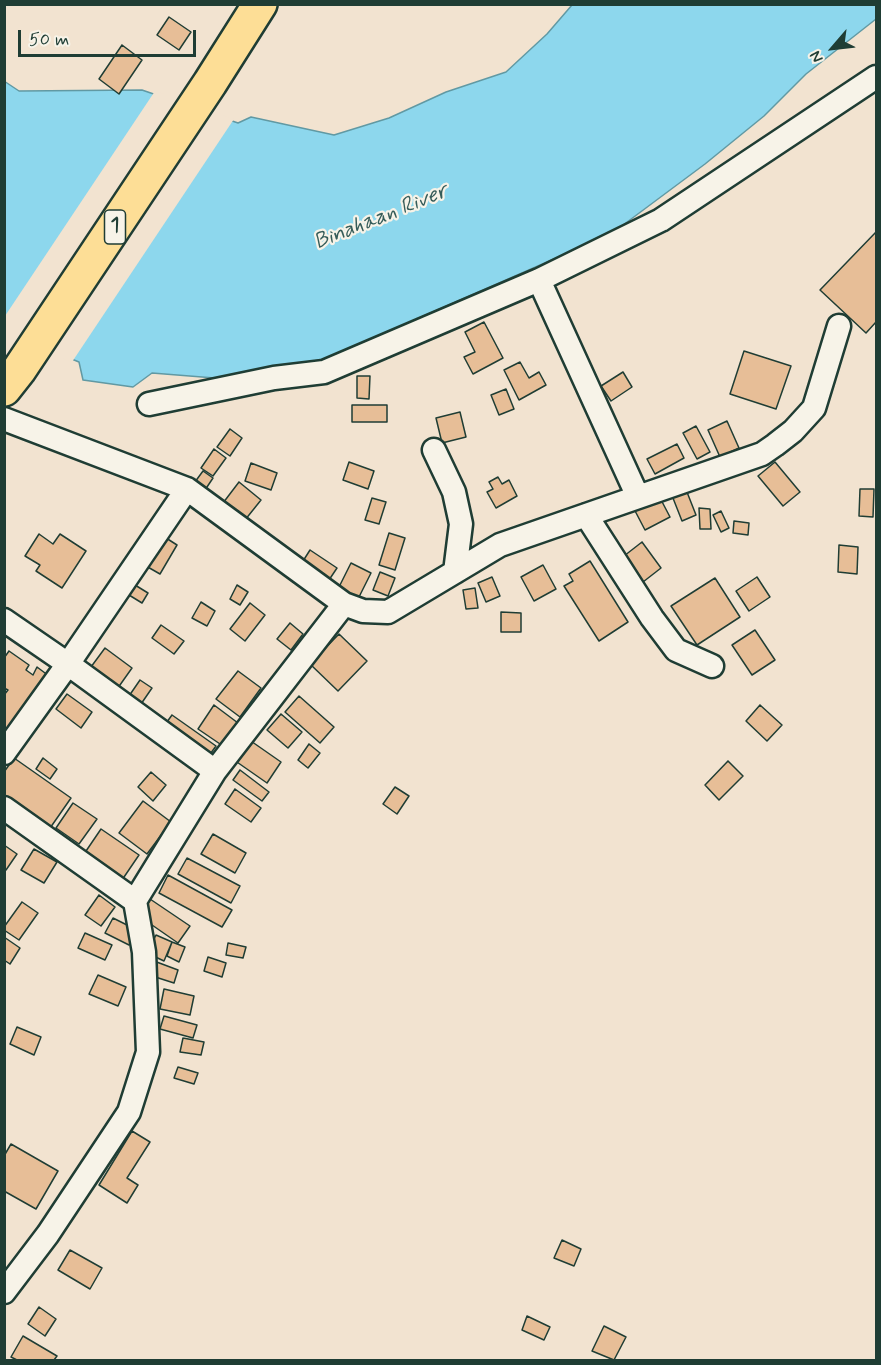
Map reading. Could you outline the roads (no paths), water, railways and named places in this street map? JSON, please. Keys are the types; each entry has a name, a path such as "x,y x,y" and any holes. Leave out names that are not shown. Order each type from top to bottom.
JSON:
{"highway":[{"name":"1","path":"12,380 210,84 260,4"}],"street":[{"path":"149,404 274,378 324,372 539,280 661,220 876,77"},
{"path":"539,280 638,497"},
{"path":"4,419 187,489 344,604 363,611 388,612 500,545 762,454 793,431 814,408 839,326"},
{"path":"434,450 454,492 461,524 455,572"},
{"path":"4,753 68,664 187,489"},
{"path":"586,516 652,618 676,650 712,666"},
{"path":"4,1292 48,1234 129,1112 147,1052 144,952 135,901 215,771 344,604"},
{"path":"4,620 215,771"},
{"path":"4,808 135,901"}],"water":[{"name":"Binahaan River","path":"572,5 876,5 876,19 806,74 764,116 705,164 611,234 426,315 341,357 252,381 152,373 133,387 83,380 79,362 5,332 4,81 19,91 142,90 238,123 251,117 334,135 389,118 446,92 506,72 547,34"}]}
